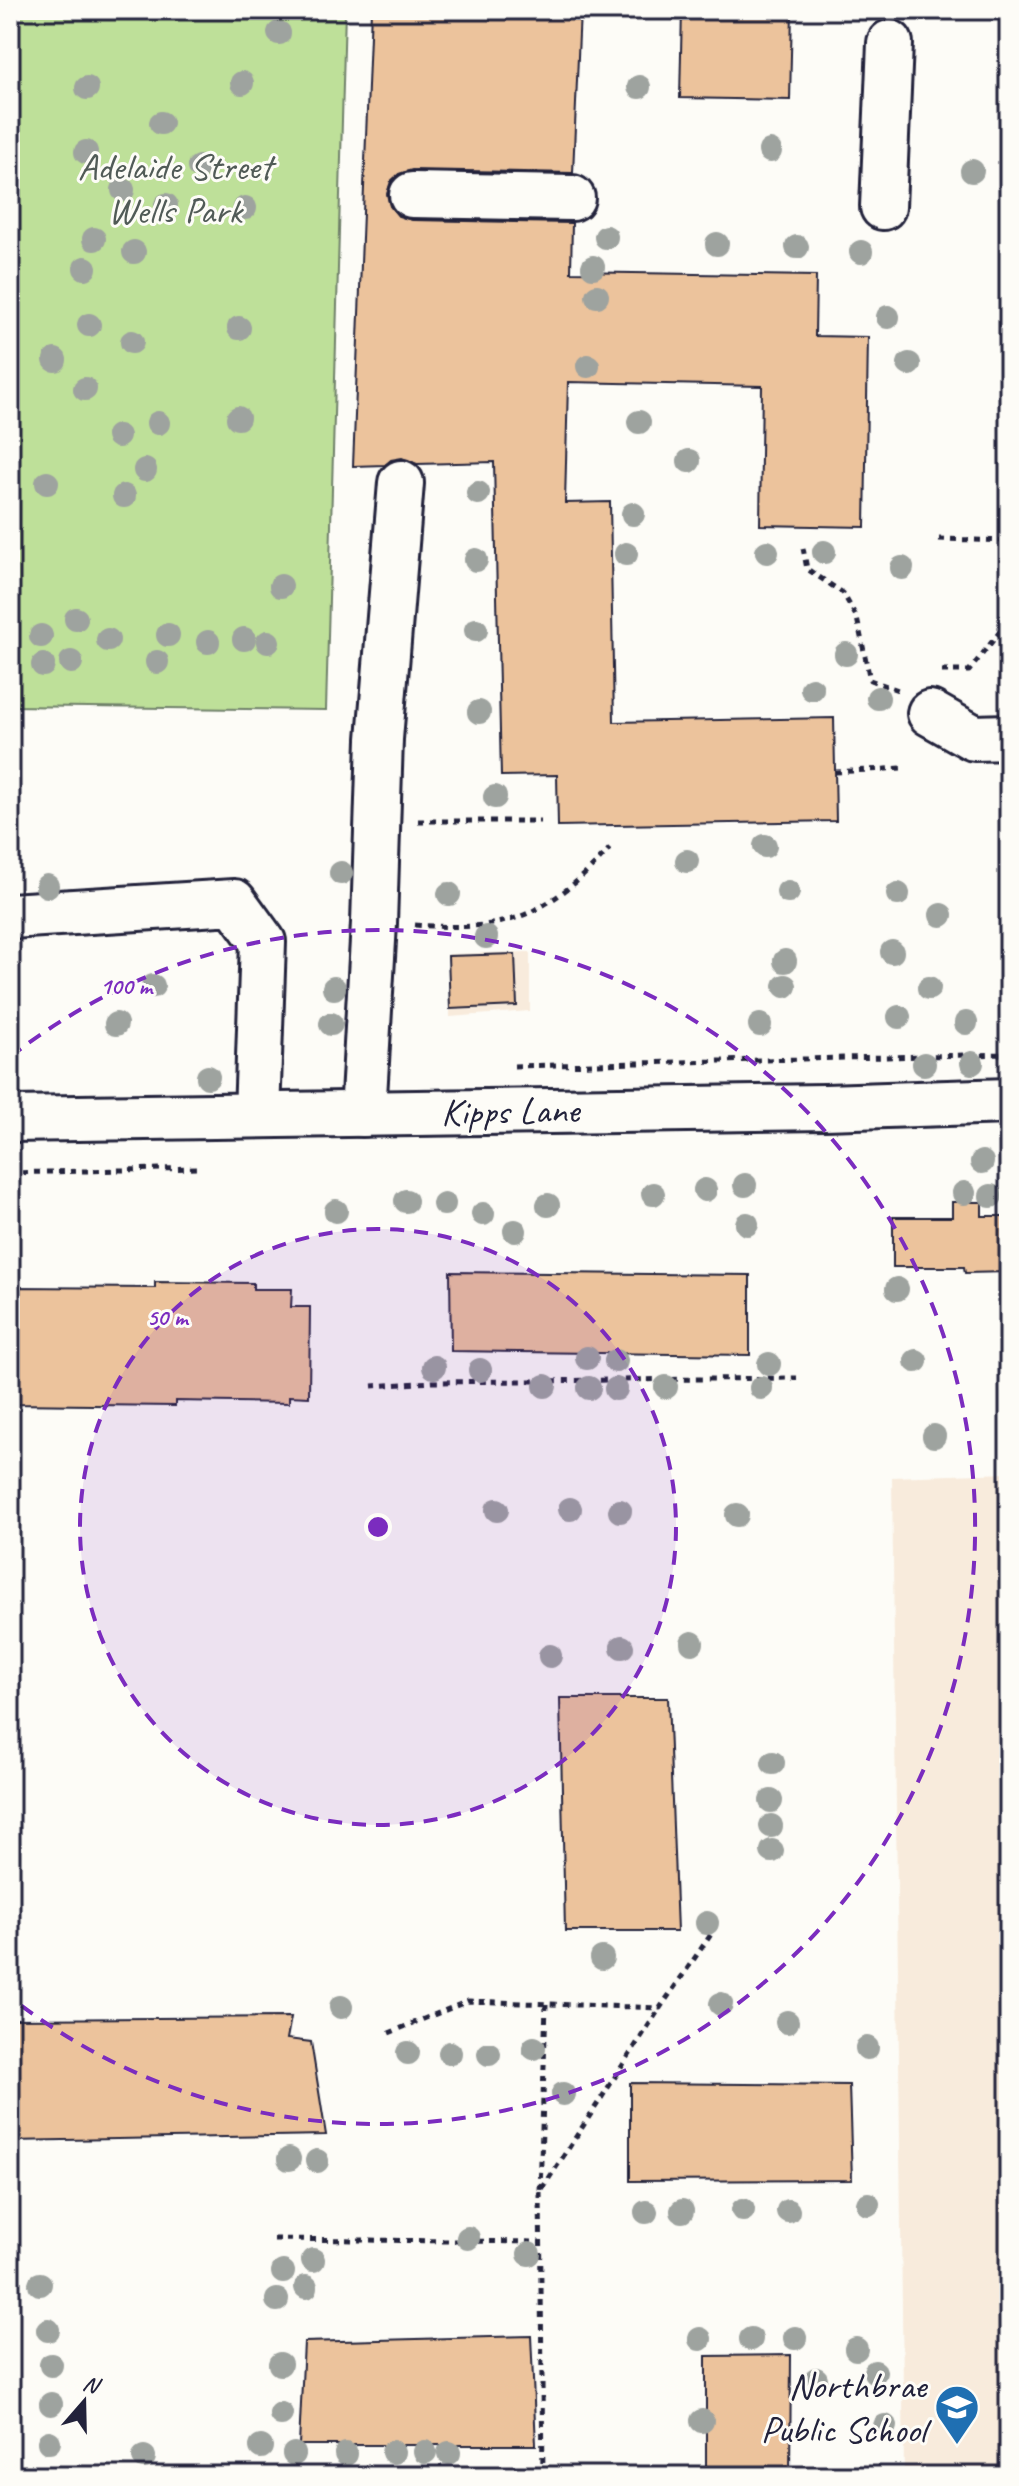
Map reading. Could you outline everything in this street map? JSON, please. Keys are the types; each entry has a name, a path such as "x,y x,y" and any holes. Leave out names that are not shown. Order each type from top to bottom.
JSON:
{"street":[{"path":"883,207 890,43"},
{"path":"412,195 572,198"},
{"path":"363,1114 380,739 401,483"},
{"path":"922,692 974,738 1009,737"},
{"path":"10,916 234,902 263,942 257,1115"},
{"name":"Kipps Lane","path":"10,1119 825,1107 1009,1101"}],"path":[{"path":"939,539 1009,541"},
{"path":"803,548 807,569 843,593 857,618 870,680 922,692 969,671 1009,620"},
{"path":"835,772 902,768"},
{"path":"377,821 540,821"},
{"path":"374,923 438,926 503,922 545,904 587,875 610,848"},
{"path":"507,1066 1009,1054"},
{"path":"10,1173 197,1168"},
{"path":"372,1386 433,1382 797,1378"},
{"path":"540,2192 712,1933"},
{"path":"389,2033 468,2001 660,2008"},
{"path":"543,2476 540,2192 546,2004"},
{"path":"274,2239 540,2242"}],"shaded area":[{"path":"530,952 530,1011 450,1017 449,954"},
{"path":"1009,1473 1009,2476 904,2476 892,1477"}],"green space":[{"name":"Adelaide Street Wells Park","path":"10,10 345,10 326,710 10,706"}],"building":[{"path":"371,10 580,10 573,173 412,170 399,174 391,181 387,194 390,206 398,216 412,220 572,223 571,272 816,276 815,336 868,337 865,527 760,525 762,386 568,382 565,503 610,502 614,722 834,718 836,821 558,826 557,775 501,776 494,462 417,464 402,458 385,465 353,466"},
{"path":"682,10 792,10 790,100 680,98"},
{"path":"515,954 517,1006 450,1009 448,956"},
{"path":"952,1202 982,1202 982,1216 1009,1216 1009,1272 965,1273 964,1267 893,1267 893,1217 952,1217"},
{"path":"450,1272 750,1275 750,1355 451,1351"},
{"path":"155,1282 253,1283 253,1289 292,1289 291,1307 310,1307 309,1397 289,1396 289,1403 175,1401 175,1406 10,1404 10,1287 155,1288"},
{"path":"560,1698 668,1698 677,1931 565,1931"},
{"path":"291,2017 287,2039 311,2042 326,2135 10,2141 10,2019"},
{"path":"630,2083 849,2085 852,2180 630,2181"},
{"path":"531,2336 536,2445 299,2445 304,2342"},
{"path":"791,2355 790,2476 706,2476 706,2356"}],"place":[{"name":"Northbrae Public School","path":"957,2446"}]}
